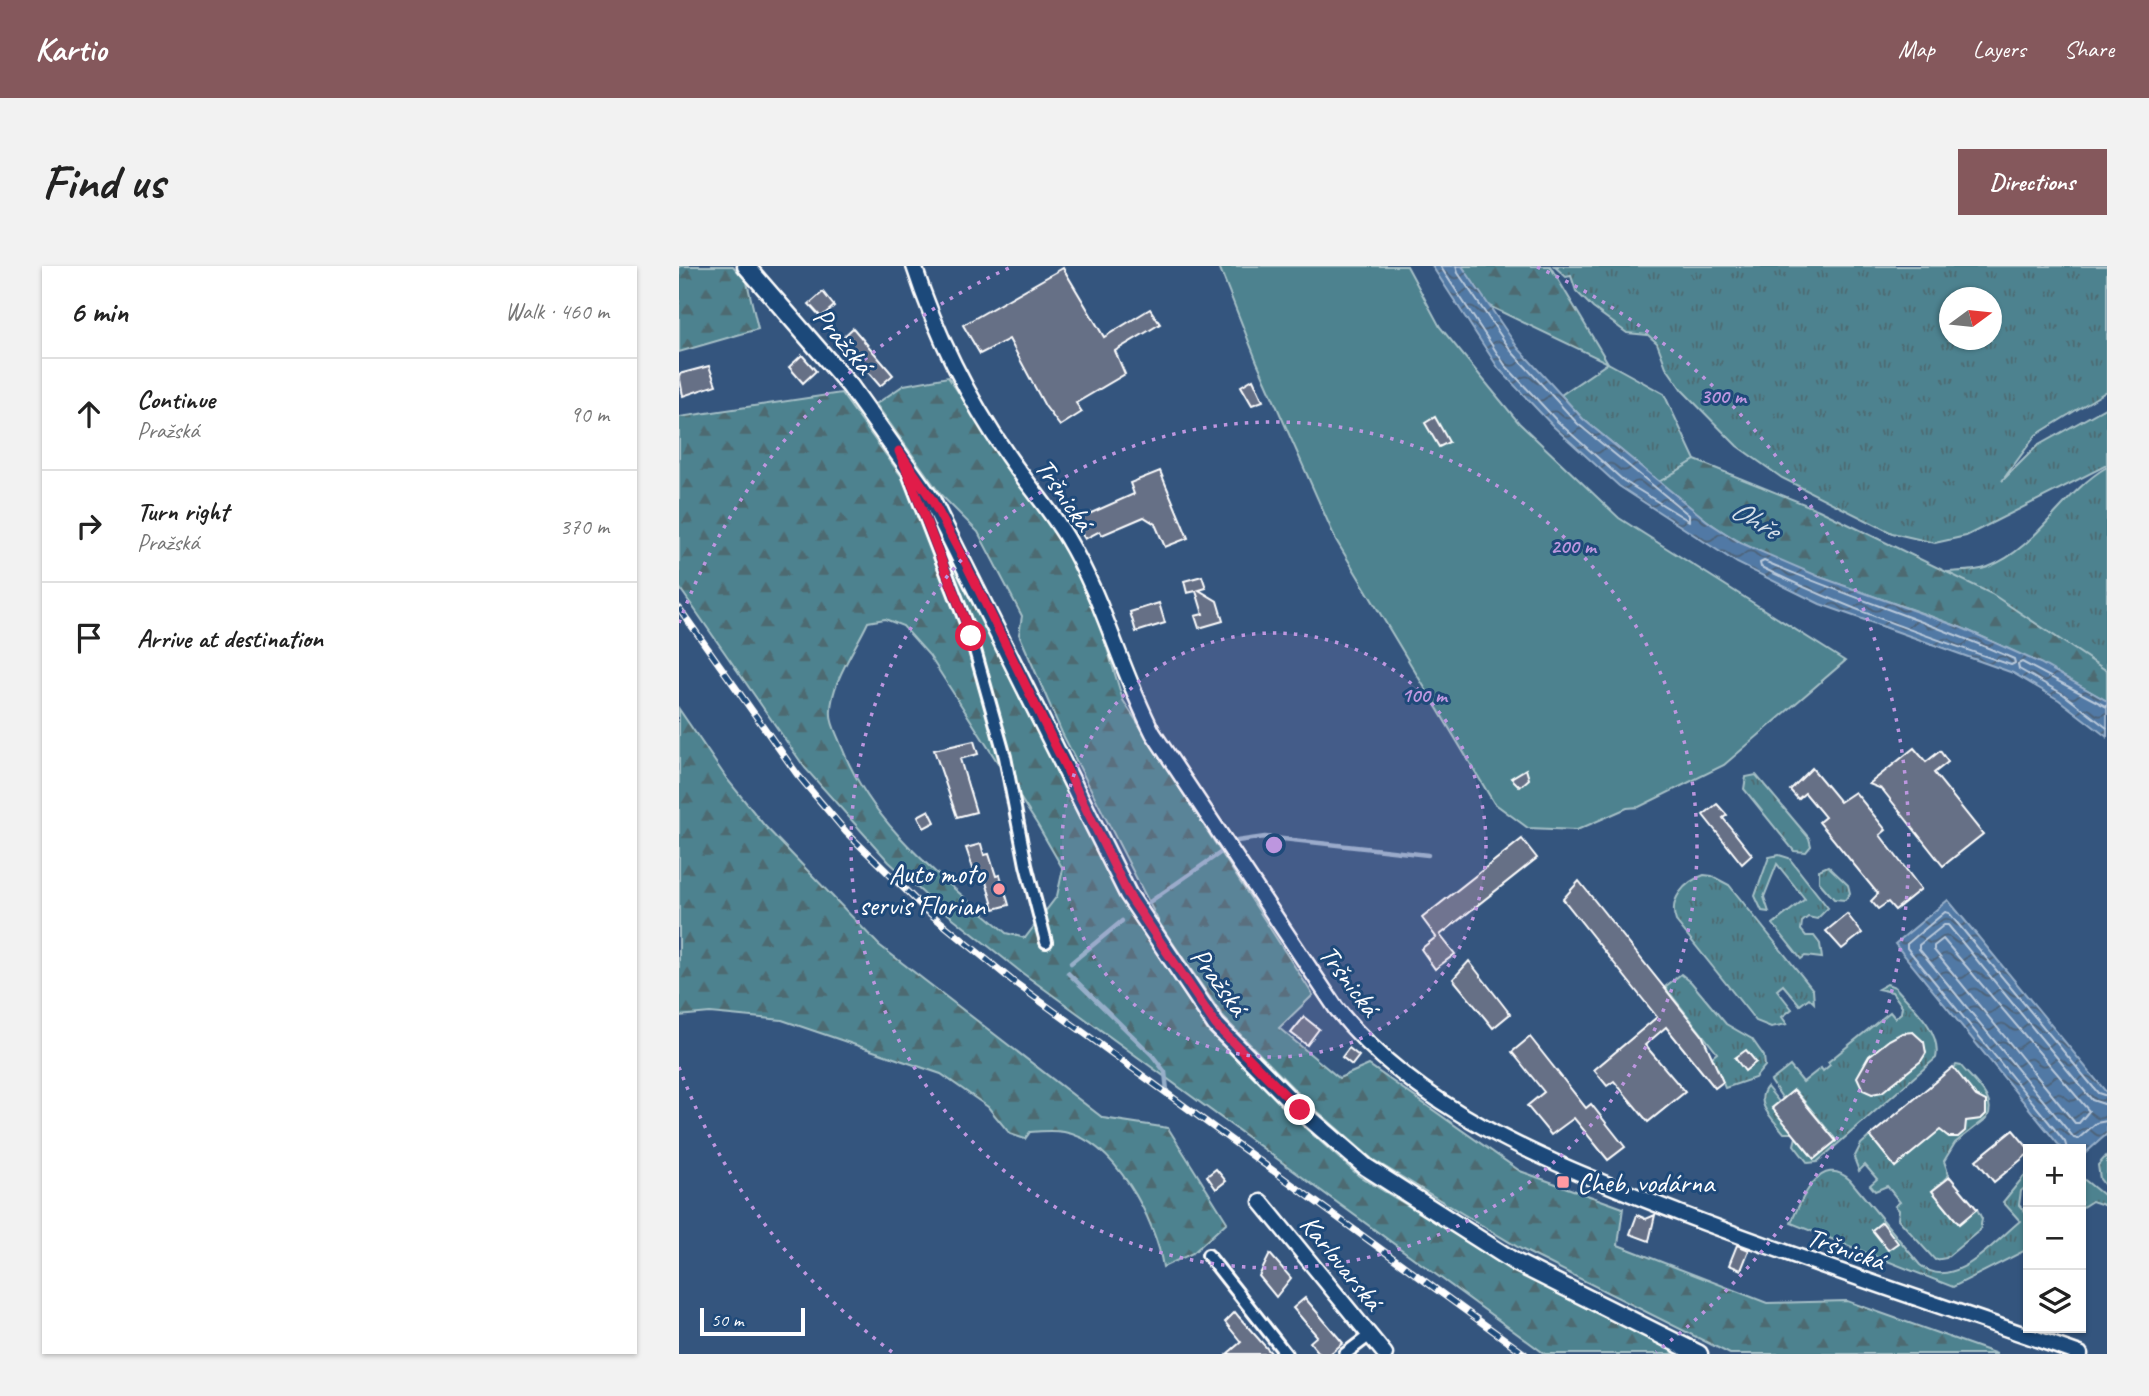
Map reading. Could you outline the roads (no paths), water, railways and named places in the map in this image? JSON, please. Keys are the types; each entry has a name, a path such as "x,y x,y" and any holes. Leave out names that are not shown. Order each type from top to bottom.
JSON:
{"main road":[{"name":"Pražská","path":"746,266 850,386 932,500 1128,894 1216,1025 1300,1110 1366,1167 1515,1262 1699,1354"}],"street":[{"name":"Tršnická","path":"914,266 966,392 1009,458 1058,523 1082,565 1138,703 1158,740 1323,989 1359,1034 1418,1083 1475,1124 1559,1166 1773,1249 2080,1354"},
{"name":"Pražská","path":"899,451 971,636 1005,757 1026,865 1046,942"},
{"name":"Karlovarská","path":"1261,1202 1385,1354"},
{"path":"1208,1255 1286,1354"},
{"path":"1345,1354 1370,1335"}],"water":[{"path":"1432,266 1462,266 1518,348 1583,419 1711,524 1741,543 1820,577 1962,628 2040,663 2107,701 2107,737 2059,700 2013,673 1820,604 1737,563 1619,486 1554,427 1499,369"},
{"path":"1948,900 2107,1093 2107,1134 2086,1153 2086,1144 2058,1144 1895,944"}],"waterway":[{"path":"1237,841 1265,837 1428,855"},
{"path":"1148,903 1220,853"},
{"path":"1071,963 1122,921"},
{"path":"1068,973 1152,1055 1165,1072 1167,1091"}],"railway":[{"path":"679,608 797,774 846,832 927,911 1014,982 1525,1354"}],"place":[{"name":"Auto moto servis Florian","path":"999,889"},
{"name":"Cheb, vodárna","path":"1563,1182"}],"water label":[{"name":"Ohře","path":"1755,519"}]}
